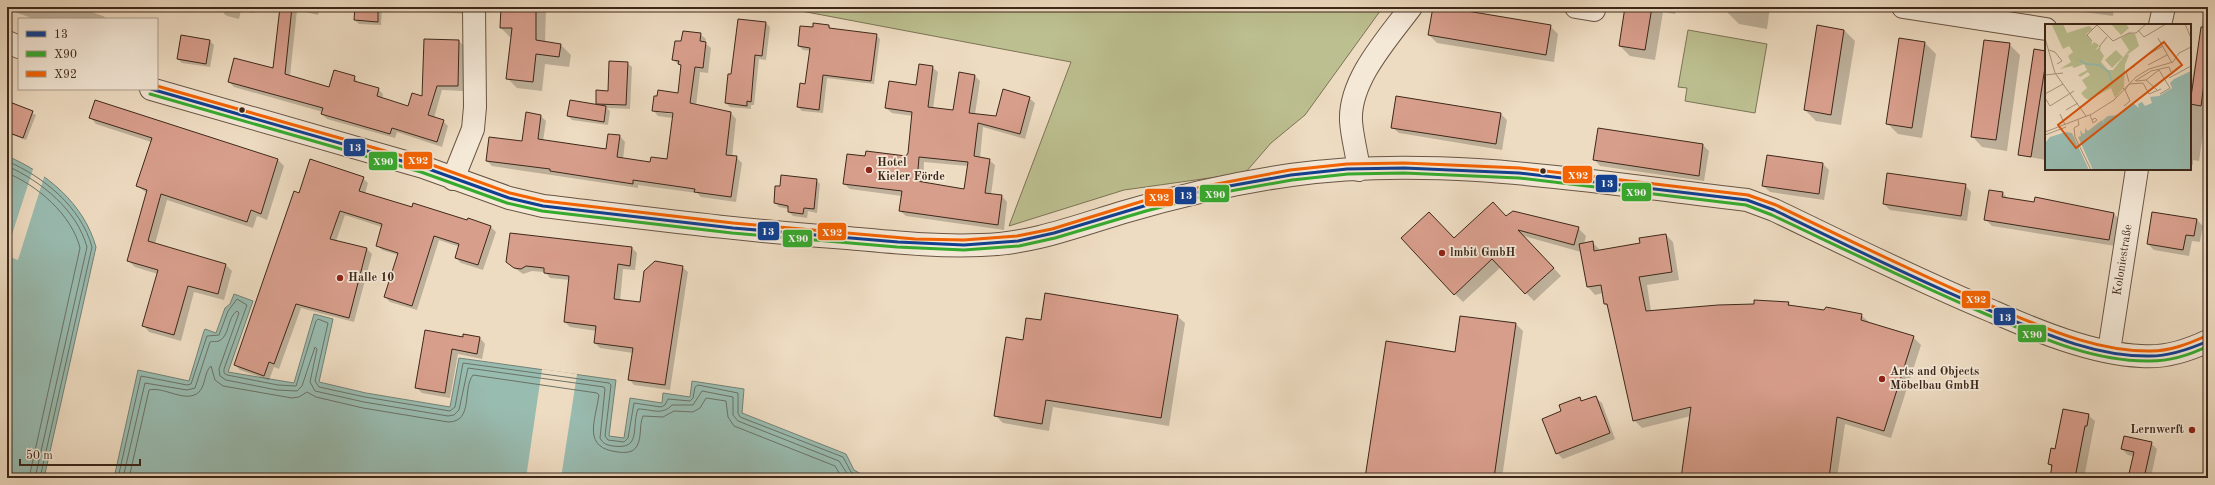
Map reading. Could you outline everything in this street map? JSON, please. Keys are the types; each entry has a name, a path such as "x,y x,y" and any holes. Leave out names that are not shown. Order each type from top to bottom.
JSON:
{"street":[{"path":"452,178 473,129 475,107 474,7"},
{"path":"1359,170 1351,121 1354,93 1374,56 1411,7"},
{"path":"1903,7 2045,29"},
{"path":"2160,24 2164,7"},
{"path":"7,42 18,46"},
{"path":"154,90 423,167 509,198 543,206 758,232 938,244 1004,244 1062,232 1127,211 1240,184 1292,174 1400,168 1501,172 1747,200 1774,210 1958,297 2036,330 2128,355 2156,356 2185,351 2208,341"},
{"name":"Koloniestraße","path":"2109,351 2137,170"}],"green space":[{"path":"780,7 1383,7 1305,115 1271,143 1245,173 1124,190 1009,226 1071,62"},
{"path":"1688,30 1767,44 1755,113 1685,101 1687,88 1678,87"}],"water":[{"path":"7,156 36,171 62,192 83,217 96,247 44,478 7,478"},
{"path":"234,294 253,301 228,372 294,383 314,314 333,319 319,382 366,393 450,407 459,358 616,380 609,436 624,438 630,398 662,403 663,393 690,397 692,381 744,389 742,413 846,454 854,470 868,478 114,478 138,370 189,381 205,329 216,333 225,308 230,304"}],"pier":[{"path":"34,166 45,174 18,260 7,256 7,250"},
{"path":"542,369 577,374 561,478 526,478"}],"building":[{"path":"280,7 292,7 285,74 329,87 334,70 355,76 354,81 379,88 377,96 408,106 412,93 422,96 424,39 459,40 458,86 437,86 428,115 444,120 437,142 392,128 390,134 321,114 323,108 228,82 234,58 273,68"},
{"path":"355,7 378,7 378,22 354,20"},
{"path":"501,7 536,7 536,40 561,44 559,57 536,54 533,82 506,79 512,28 500,28"},
{"path":"1433,7 1443,7 1551,25 1546,55 1428,35"},
{"path":"1625,7 1652,7 1645,50 1619,46"},
{"path":"738,19 766,22 762,56 755,55 751,102 747,101 747,106 725,103 728,74 731,74"},
{"path":"813,23 829,25 829,28 877,34 871,81 823,75 819,110 797,107 800,83 805,84 810,48 798,46 800,26 813,27"},
{"path":"1817,25 1844,30 1831,115 1804,110"},
{"path":"2201,27 2208,27 2208,76 2205,76 2201,106 2191,104"},
{"path":"683,31 701,33 700,41 706,42 703,68 695,67 690,103 731,112 726,155 737,156 731,197 694,192 695,189 633,180 633,184 550,171 550,169 486,161 489,137 522,141 526,112 541,115 538,139 606,149 608,134 620,135 617,157 650,162 651,157 667,159 673,113 652,111 654,96 657,96 658,90 678,93 681,65 678,64 679,61 672,60 675,41 681,41"},
{"path":"181,35 210,40 206,64 177,59"},
{"path":"1899,38 1925,42 1912,128 1886,124"},
{"path":"1984,40 2010,43 1996,140 1971,137"},
{"path":"2034,49 2045,51 2045,67 2031,157 2018,155"},
{"path":"609,61 628,62 626,105 596,104 596,90 608,91"},
{"path":"919,64 933,66 928,107 953,110 959,72 975,75 969,113 996,116 1003,89 1030,97 1020,134 978,123 974,156 990,159 985,193 1002,195 998,225 899,211 902,191 843,184 847,154 865,156 866,151 906,156 908,153 912,112 885,108 889,81 916,85","holes":["919,157 968,162 964,189 917,181"]},
{"path":"1396,96 1501,113 1496,144 1391,128"},
{"path":"95,100 278,159 261,214 251,210 247,222 161,194 148,241 226,264 218,294 188,286 174,335 142,326 158,270 127,261 147,190 136,186 152,138 89,118"},
{"path":"570,100 606,106 604,122 567,116"},
{"path":"7,101 33,111 23,138 7,132"},
{"path":"1598,128 1703,144 1699,176 1593,160"},
{"path":"1767,155 1823,163 1819,194 1762,186"},
{"path":"310,159 364,177 359,191 412,207 413,203 491,226 478,265 455,258 459,244 434,236 412,306 384,297 398,253 376,246 382,224 340,211 330,239 367,248 349,318 296,304 274,364 269,362 264,376 234,365 294,191 299,193"},
{"path":"1887,173 1966,184 1961,216 1883,204"},
{"path":"781,175 817,179 814,209 804,208 803,214 788,212 788,206 774,203 775,186 780,186"},
{"path":"1989,190 2003,192 2002,197 2034,202 2035,197 2114,213 2109,240 1984,220"},
{"path":"1493,202 1506,216 1513,211 1579,227 1574,245 1518,230 1554,268 1525,294 1492,259 1454,295 1401,238 1429,212 1454,238"},
{"path":"2152,212 2197,219 2194,236 2186,235 2183,250 2147,244"},
{"path":"510,233 632,247 630,266 618,264 614,299 640,302 644,271 655,261 683,266 665,385 628,380 633,348 594,343 596,326 564,322 569,276 544,273 544,268 526,266 521,269 514,268 506,262"},
{"path":"1666,234 1672,272 1639,277 1646,311 1718,305 1754,304 1754,300 1789,302 1788,305 1824,310 1826,307 1862,314 1861,320 1914,336 1884,431 1837,417 1829,478 1681,478 1691,407 1633,421 1607,304 1604,304 1601,285 1587,287 1579,244 1593,241 1594,251 1640,243 1639,238"},
{"path":"1045,293 1178,315 1161,418 1046,400 1042,424 994,416 1006,337 1023,340 1026,318 1041,320"},
{"path":"1460,316 1516,323 1494,478 1365,478 1386,341 1455,352"},
{"path":"425,330 463,337 463,334 480,337 477,354 452,349 445,393 415,388"},
{"path":"1596,396 1610,433 1556,454 1542,419 1561,411 1559,405 1580,397 1581,401"},
{"path":"2063,409 2089,414 2087,426 2085,426 2075,478 2050,478 2052,465 2048,464 2051,448 2055,449"},
{"path":"2124,436 2152,442 2144,478 2128,478 2134,452 2121,449"}],"transit line":[{"name":"X92","path":"158,86 424,162 510,193 544,201 733,223 915,239 964,240 1017,236 1052,229 1143,201 1206,186 1290,170 1347,164 1404,163 1520,168 1748,195 1776,205 1966,295 2070,337 2110,347 2151,351 2165,350 2206,336"},
{"name":"13","path":"154,90 423,167 509,198 543,206 733,228 898,242 964,245 1018,241 1054,233 1144,206 1207,190 1291,175 1347,169 1404,168 1519,173 1747,200 1774,210 1963,299 2068,342 2109,352 2150,356 2180,352 2208,341"},
{"name":"X90","path":"150,94 421,172 507,203 542,211 732,233 897,247 964,250 1019,246 1055,238 1146,211 1208,195 1292,180 1348,174 1404,173 1519,178 1746,205 1772,215 1961,303 2027,332 2067,347 2108,357 2150,361 2180,357 2208,346"}],"place":[{"name":"Hotel Kieler Förde","path":"869,170"},
{"name":"lmbit GmbH","path":"1442,253"},
{"name":"Halle 10","path":"340,278"},
{"name":"Arts and Objects Möbelbau GmbH","path":"1882,379"},
{"name":"Lernwerft","path":"2192,430"}]}
